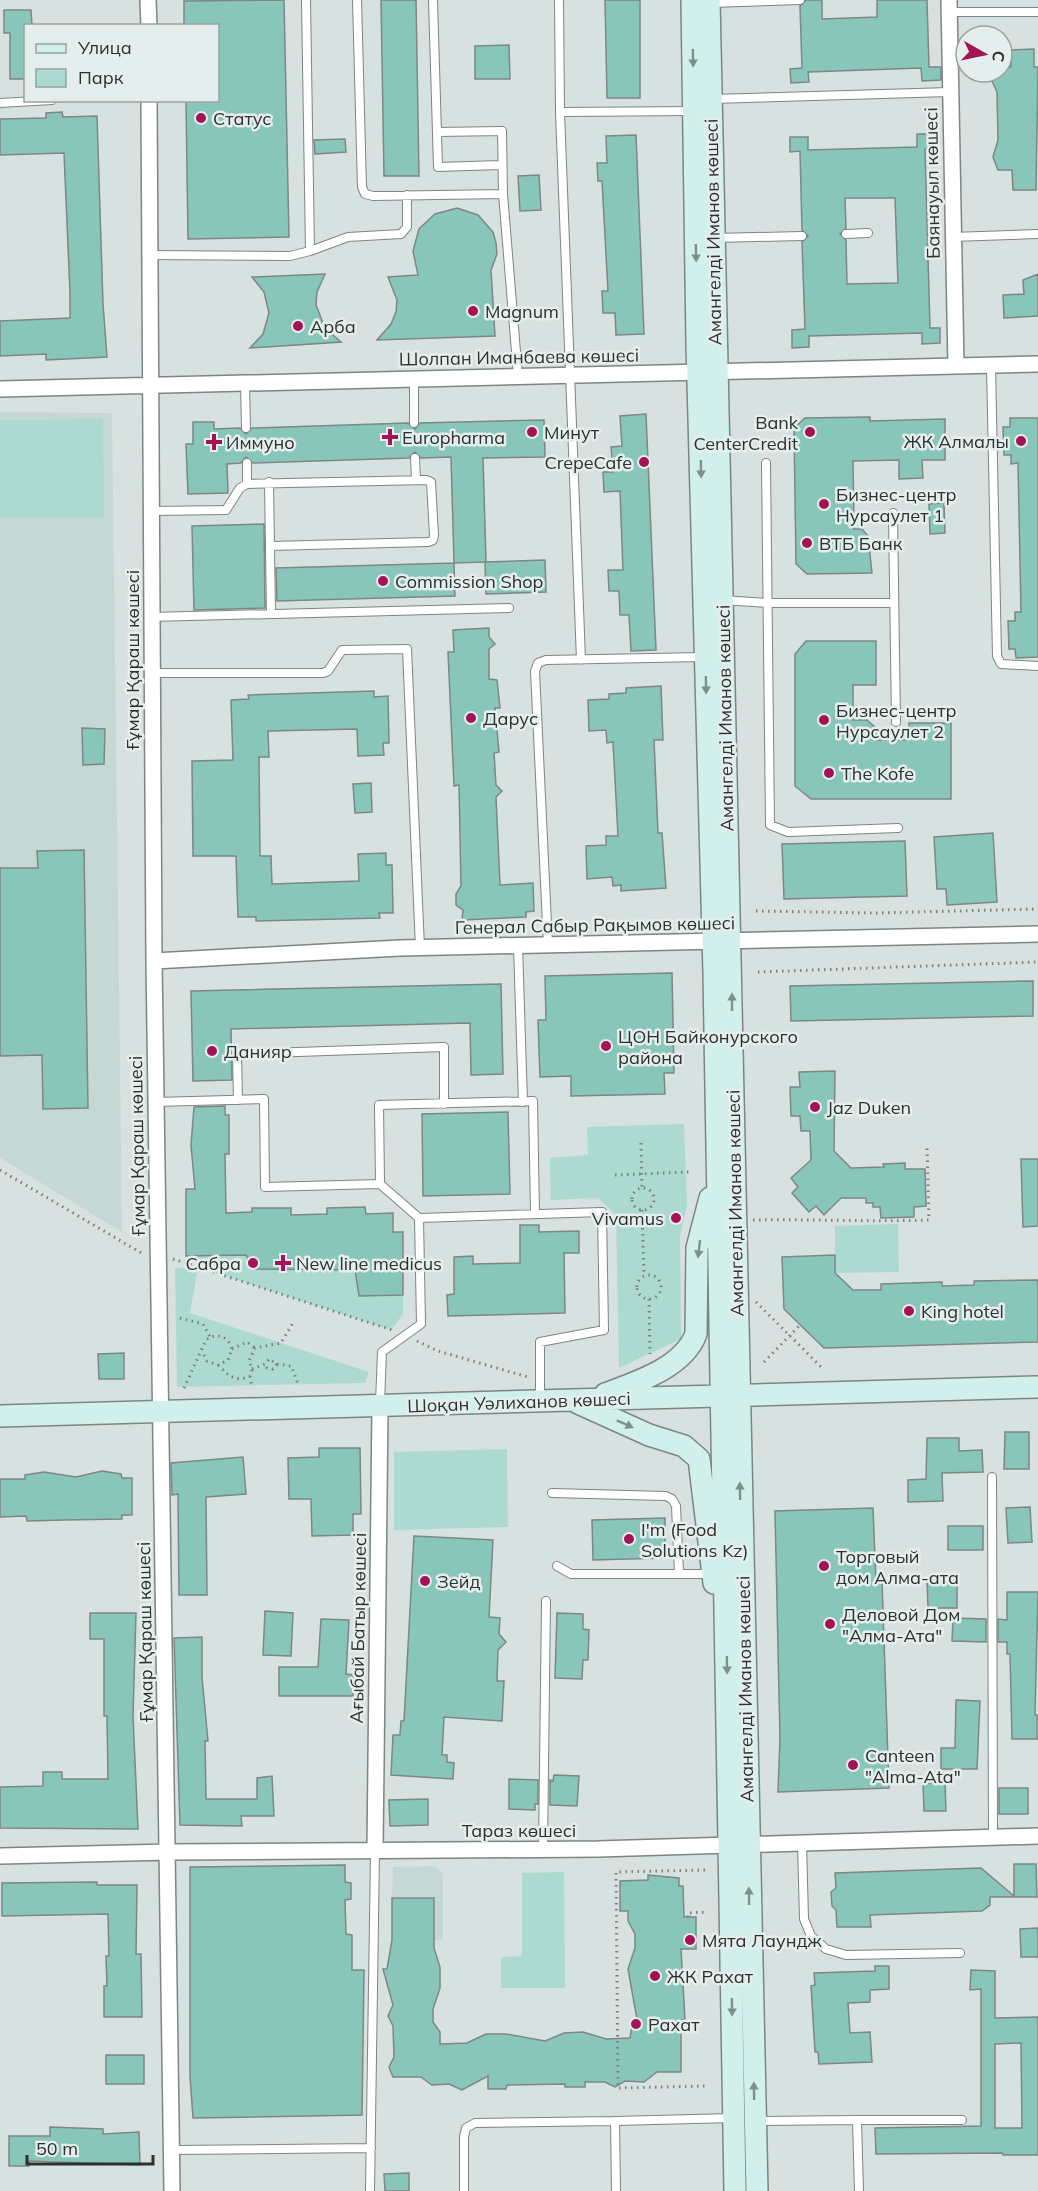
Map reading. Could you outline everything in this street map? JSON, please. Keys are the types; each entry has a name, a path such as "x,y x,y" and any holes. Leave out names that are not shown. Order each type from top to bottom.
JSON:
{"main road":[{"name":"Амангелді Иманов көшесі","path":"704,1 703,105 707,372 705,657 722,942 717,1172 729,1395 726,1627 739,1845"},
{"name":"Амангелді Иманов көшесі","path":"703,105 714,238 707,372 722,600 722,942 744,2120 735,2191"},
{"path":"581,1400 678,1360 691,1347 696,1334 698,1248 717,1172"},
{"name":"Шоқан Уәлиханов көшесі","path":"0,1416 380,1407 540,1391 581,1400 1038,1387"},
{"path":"581,1400 649,1436 684,1446 699,1459 711,1574 726,1627"},
{"name":"Амангелді Иманов көшесі","path":"744,2120 757,2191"}],"street":[{"path":"148,0 149,24"},
{"name":"Баянауыл көшесі","path":"949,6 956,366"},
{"name":"Ғұмар Қараш көшесі","path":"150,102 149,385 153,961 169,1852 172,2191"},
{"name":"Шолпан Иманбаева көшесі","path":"0,389 1038,364"},
{"name":"Генерал Сабыр Рақымов көшесі","path":"153,961 420,948 1038,934"},
{"name":"Ағыбай Батыр көшесі","path":"375,1850 380,1407"},
{"name":"Тараз көшесі","path":"0,1856 169,1852 543,1850 1038,1836"}],"lane":[{"path":"306,0 310,251"},
{"path":"357,0 362,187 365,194 373,196 503,194"},
{"path":"433,0 438,167 501,165"},
{"path":"559,0 560,112 581,660"},
{"path":"704,1 800,0"},
{"path":"949,6 1038,12"},
{"path":"560,112 951,92"},
{"path":"0,103 24,102"},
{"path":"437,132 502,131 501,165 518,376"},
{"path":"149,255 290,256 348,237 401,234 407,227 407,195"},
{"path":"846,234 868,233"},
{"path":"952,237 1038,234"},
{"path":"714,238 802,236"},
{"path":"991,365 997,656 1001,664 1007,666 1038,666"},
{"path":"414,379 414,423"},
{"path":"245,383 246,428"},
{"path":"415,458 416,480"},
{"path":"247,463 247,484"},
{"path":"766,463 771,825 788,832 898,828"},
{"path":"150,511 226,510 240,488 247,484 269,482 426,480 432,488 434,534 433,540 428,542 270,546"},
{"path":"269,482 272,614"},
{"path":"893,513 896,722"},
{"path":"722,600 750,600 768,603 894,603"},
{"path":"151,616 509,608"},
{"path":"151,674 323,673 342,650 407,649 420,948"},
{"path":"548,945 535,670 538,663 546,660 705,657"},
{"path":"518,946 523,1102"},
{"path":"238,1100 237,1054 444,1047 444,1104"},
{"path":"156,1102 264,1099 265,1186 380,1184 419,1218 602,1212 604,1330 540,1342 540,1391"},
{"path":"380,1184 379,1105 533,1101 535,1214"},
{"path":"380,1407 382,1352 421,1324 419,1218"},
{"path":"992,1477 993,1837"},
{"path":"552,1493 666,1496 672,1499 676,1506 679,1573"},
{"path":"557,1566 571,1574 711,1574"},
{"path":"543,1850 546,1601"},
{"path":"802,1843 804,1919 811,1936 826,1949 846,1955 960,1953"},
{"path":"370,2191 375,1850"},
{"path":"857,2120 859,2191"},
{"path":"464,2191 464,2137 466,2128 475,2123 962,2120"},
{"path":"615,2121 616,2191"},
{"path":"172,2150 371,2148"}],"path":[{"path":"756,910 875,913 1038,909"},
{"path":"758,972 1038,962"},
{"path":"641,1143 642,1188"},
{"path":"751,1220 835,1218 851,1222 929,1220 927,1146"},
{"path":"0,1170 138,1252 159,1258 179,1259 405,1335 438,1351 540,1391"},
{"path":"615,1175 689,1172"},
{"path":"642,1188 651,1192 654,1199 649,1208 642,1210 636,1208 632,1198 635,1191 642,1188"},
{"path":"642,1210 644,1276 639,1282 638,1289 642,1296 649,1299"},
{"path":"644,1276 651,1275 660,1282 659,1293 649,1299"},
{"path":"649,1299 650,1365"},
{"path":"763,1309 822,1368"},
{"path":"180,1318 203,1324 210,1337"},
{"path":"218,1365 228,1360 232,1349 247,1342 255,1348 280,1343 293,1323"},
{"path":"764,1362 800,1325"},
{"path":"184,1388 206,1340 210,1337 222,1336 227,1339 232,1349"},
{"path":"252,1387 250,1376 252,1369 249,1361 255,1348"},
{"path":"202,1351 207,1361 218,1365 231,1378 242,1380 250,1376"},
{"path":"252,1369 273,1359 277,1364 291,1366 298,1386"},
{"path":"266,1364 267,1368 273,1369 277,1364"},
{"path":"705,1870 616,1872 617,2057 618,2088 708,2086"},
{"path":"688,1917 688,1912 706,1912"}],"shaded area":[{"path":"0,412 112,413 122,1232 0,1158"},
{"path":"435,1866 443,1874 443,1940 434,1940 434,1898 392,1898 393,1867"}],"green space":[{"path":"103,419 104,517 0,518 0,420"},
{"path":"684,1124 687,1205 680,1236 681,1339 619,1368 616,1215 598,1198 551,1200 550,1158 588,1155 587,1127"},
{"path":"898,1224 899,1272 835,1273 835,1226"},
{"path":"197,1255 243,1255 351,1269 359,1280 359,1296 403,1295 403,1314 391,1330 198,1267 190,1313 369,1372 365,1383 177,1387 175,1268 197,1267"},
{"path":"507,1449 508,1527 394,1530 394,1452"},
{"path":"564,1872 565,1988 501,1988 501,1957 522,1956 522,1873"}],"building":[{"path":"284,0 289,237 188,239 186,102 219,102 219,24 184,24 184,1"},
{"path":"381,0 416,0 419,176 384,176"},
{"path":"605,0 640,0 640,98 607,98"},
{"path":"806,0 822,0 822,19 877,17 877,0 927,0 929,67 941,67 941,80 922,81 921,68 808,72 809,82 791,83 790,69 802,68 800,6"},
{"path":"4,10 31,10 32,24 24,24 24,79 10,79 10,33 4,33"},
{"path":"509,45 510,79 475,79 475,46"},
{"path":"1034,49 1034,67 1038,67 1036,190 1013,190 1012,170 998,170 993,157 998,140 997,92 993,84 1014,84 1014,50"},
{"path":"62,112 63,117 97,116 107,357 46,360 46,354 0,356 0,321 70,318 64,153 0,155 0,119 46,118 46,113"},
{"path":"917,134 935,134 935,149 925,149 930,328 940,328 940,343 922,344 922,333 809,336 809,347 792,348 792,330 805,329 802,242 808,236 802,230 800,151 790,152 790,137 808,137 808,150 917,147","holes":["845,198 895,198 898,283 847,284 846,240 840,234 846,228"]},
{"path":"636,135 644,334 616,335 615,313 603,313 602,291 608,291 602,181 598,181 597,163 607,163 606,136"},
{"path":"345,139 346,152 315,154 314,140"},
{"path":"539,175 541,210 520,211 518,176"},
{"path":"457,208 478,215 493,232 497,254 491,270 495,336 377,340 391,324 396,312 397,300 388,277 418,275 413,251 419,229 435,214"},
{"path":"325,274 317,292 316,305 325,328 341,342 250,348 263,334 269,313 264,292 252,277"},
{"path":"1038,274 1038,316 1004,318 1003,295 1024,294 1023,280"},
{"path":"646,414 656,650 631,651 629,615 620,615 619,591 609,591 608,570 623,570 620,491 604,492 603,472 613,472 611,447 622,446 620,416"},
{"name":"Бизнес-центр Нурсаулет 1","path":"870,417 870,421 945,419 945,460 922,460 923,478 899,479 899,460 853,461 854,529 862,529 868,536 872,573 807,574 796,564 794,428 805,418"},
{"path":"1010,418 1038,418 1038,657 1016,658 1015,649 1009,649 1008,621 1015,621 1015,612 1021,612 1018,463 1011,464 1011,455 1004,455 1003,427 1010,427"},
{"path":"544,420 545,457 483,458 486,562 454,563 451,457 421,458 415,452 409,458 253,463 246,457 241,463 227,464 228,493 188,494 186,444 193,444 193,422 214,422 214,429 240,428 246,434 252,428 408,423 415,429 420,423"},
{"path":"944,503 945,533 930,534 929,504"},
{"path":"264,524 265,608 194,610 192,526"},
{"path":"545,560 546,592 486,594 485,562"},
{"path":"454,563 455,596 277,601 276,568"},
{"path":"489,628 489,637 495,644 489,649 489,679 497,680 500,708 495,708 499,752 494,753 496,785 502,791 496,797 500,885 533,883 534,911 526,912 526,917 462,920 463,910 456,905 456,894 461,886 459,785 454,786 448,652 454,652 453,630"},
{"name":"Бизнес-центр Нурсаулет 2","path":"806,641 876,641 876,685 853,685 853,720 867,720 876,728 876,740 909,740 909,723 951,723 951,799 811,799 795,786 795,654"},
{"path":"661,686 663,740 654,740 658,833 662,833 666,888 621,891 621,885 613,886 612,877 587,879 586,846 606,845 606,836 618,836 613,742 607,743 606,730 589,731 588,700 609,699 609,694 626,693 626,688"},
{"path":"374,691 374,697 388,696 389,743 383,743 384,755 358,756 357,729 268,731 269,757 259,757 260,856 271,856 272,884 359,881 358,854 386,853 386,865 392,865 393,913 379,913 380,918 256,921 256,917 238,917 236,856 193,856 192,761 233,760 231,700 249,699 248,695"},
{"path":"82,728 105,729 104,764 83,765"},
{"path":"371,783 372,812 355,813 353,784"},
{"path":"993,833 997,902 947,905 946,889 937,889 934,837"},
{"path":"905,841 907,896 784,899 782,844"},
{"path":"84,850 88,1108 43,1109 42,1055 0,1056 0,868 38,868 37,851"},
{"name":"ЦОН Байконурского района","path":"672,973 674,1073 664,1073 665,1094 571,1096 571,1076 540,1077 538,1020 546,1020 545,976"},
{"path":"1033,981 1033,1016 791,1021 790,986"},
{"name":"Данияр","path":"501,984 503,1074 471,1075 470,1023 231,1029 232,1080 193,1081 191,991"},
{"path":"835,1071 834,1151 851,1168 884,1167 883,1164 905,1163 905,1169 925,1169 926,1206 914,1207 914,1217 881,1218 880,1207 873,1207 873,1203 866,1203 866,1198 841,1198 824,1215 816,1206 809,1212 792,1193 798,1187 791,1178 811,1160 810,1131 801,1131 800,1116 791,1116 790,1087 800,1087 799,1072"},
{"path":"225,1106 225,1115 229,1115 229,1154 225,1154 226,1213 252,1212 252,1208 291,1208 291,1215 327,1214 327,1208 365,1207 366,1214 393,1213 393,1232 403,1232 403,1295 359,1296 355,1270 254,1269 246,1255 186,1256 186,1189 195,1189 191,1145 194,1107"},
{"path":"508,1112 510,1194 423,1196 422,1114"},
{"path":"1021,1159 1038,1159 1038,1226 1023,1227"},
{"path":"520,1225 539,1225 539,1232 579,1231 579,1253 564,1253 565,1313 448,1316 447,1295 454,1294 454,1257 473,1256 473,1264 520,1263"},
{"path":"835,1255 835,1273 853,1290 881,1290 881,1284 942,1282 942,1286 974,1285 974,1281 1038,1280 1038,1342 824,1348 784,1309 782,1257"},
{"path":"124,1353 124,1379 99,1379 98,1354"},
{"path":"1005,1432 1029,1432 1029,1469 1004,1469"},
{"path":"927,1438 959,1438 959,1451 982,1450 983,1472 942,1473 943,1501 908,1502 908,1480 926,1479"},
{"path":"319,1448 360,1448 361,1514 353,1514 353,1535 312,1536 311,1499 289,1499 288,1458 319,1457"},
{"path":"243,1457 246,1494 206,1497 207,1595 179,1595 178,1494 172,1495 171,1463"},
{"path":"102,1471 121,1474 122,1478 132,1478 132,1515 122,1515 122,1519 27,1521 26,1516 0,1517 0,1479 25,1479 25,1475 44,1472 76,1477"},
{"path":"1030,1507 1032,1542 1008,1543 1006,1508"},
{"name":"Деловой Дом \"Алма-Ата\"","path":"873,1508 876,1582 882,1581 889,1788 778,1792 780,1738 775,1511"},
{"name":"I'm (Food Solutions Kz)","path":"665,1518 665,1558 593,1560 592,1520"},
{"path":"948,1526 983,1526 983,1550 948,1550"},
{"path":"414,1536 493,1540 489,1617 500,1618 499,1634 506,1642 498,1650 497,1681 504,1681 502,1721 444,1717 442,1755 447,1755 447,1762 454,1763 453,1779 391,1775 393,1735 400,1735 401,1721 404,1721"},
{"path":"957,1577 957,1608 928,1608 927,1578"},
{"path":"1007,1592 1038,1592 1035,1715 1037,1715 1037,1739 1012,1739 1010,1654 1007,1654 1007,1642 998,1642 998,1619 1007,1620"},
{"path":"265,1611 293,1613 291,1656 263,1655"},
{"path":"90,1613 136,1613 133,1716 138,1829 0,1828 0,1787 43,1786 43,1772 62,1772 62,1779 108,1779 107,1716 104,1716 104,1639 90,1639"},
{"path":"557,1613 583,1614 583,1629 589,1630 588,1660 583,1660 582,1679 555,1678"},
{"path":"953,1618 986,1619 986,1642 952,1641"},
{"path":"321,1619 349,1620 346,1674 353,1675 353,1696 279,1696 279,1667 318,1667"},
{"path":"202,1637 202,1677 208,1741 205,1741 206,1799 257,1799 257,1778 272,1776 274,1816 241,1816 242,1826 180,1825 174,1638"},
{"path":"956,1700 980,1701 977,1769 941,1769 941,1748 955,1748"},
{"path":"554,1775 579,1776 577,1806 550,1805 550,1780 553,1781"},
{"path":"509,1779 538,1780 538,1804 535,1804 535,1810 509,1809"},
{"path":"945,1782 946,1811 924,1811 923,1783"},
{"path":"999,1788 1028,1788 1028,1814 999,1814"},
{"path":"428,1799 428,1825 390,1826 389,1800"},
{"path":"1014,1864 1036,1864 1037,1897 990,1897 990,1905 982,1911 870,1915 871,1927 837,1927 836,1910 832,1906 831,1892 836,1888 835,1873 981,1868 1014,1896"},
{"path":"345,1865 345,1882 351,1883 351,1899 345,1900 346,1934 352,1935 352,1970 364,1970 362,2115 193,2118 190,2077 190,1867"},
{"name":"ЖК Рахат","path":"648,1875 679,1878 679,1886 683,1886 684,1917 696,1917 696,1949 681,1949 685,2020 681,2020 681,2072 657,2072 644,2082 625,2081 615,2087 605,2082 585,2082 585,2087 565,2087 565,2084 507,2085 506,2089 488,2089 488,2076 462,2090 449,2084 432,2085 421,2077 393,2077 389,2067 394,2057 393,2026 388,2016 393,2005 383,1969 387,1969 392,1940 392,1898 434,1898 434,1948 440,1967 440,1988 433,2009 433,2022 440,2032 440,2044 467,2043 486,2034 506,2034 545,2041 564,2033 583,2032 606,2039 630,2038 633,2019 637,2019 628,1969 635,1948 635,1934 628,1921 628,1911 620,1911 620,1881 648,1880"},
{"path":"97,1882 97,1885 137,1885 136,1954 141,1954 142,2017 104,2017 104,1986 107,1986 106,1956 109,1956 108,1914 2,1916 2,1883"},
{"path":"1038,1928 1038,1957 1021,1957 1020,1929"},
{"path":"875,1966 889,1966 889,1989 870,1990 870,2002 848,2003 850,2033 870,2032 872,2062 819,2064 818,2052 815,2052 811,1986 815,1985 814,1973 875,1971"},
{"path":"971,1970 995,1971 995,2018 1038,2017 1038,2155 876,2154 875,2128 981,2126 981,1989 970,1990","holes":["1021,2043 1022,2128 995,2128 995,2044"]},
{"path":"106,2055 144,2055 144,2084 106,2084"},
{"path":"50,2127 103,2129 103,2134 139,2132 140,2165 29,2161 29,2166 9,2166 9,2136 50,2136"},
{"path":"409,2173 409,2191 385,2191 384,2174"}],"place":[{"name":"Статус","path":"201,118"},
{"name":"Magnum","path":"473,311"},
{"name":"Арба","path":"298,326"},
{"name":"Минут","path":"532,432"},
{"name":"Bank CenterCredit","path":"810,432"},
{"name":"Europharma","path":"390,437"},
{"name":"ЖК Алмалы","path":"1021,441"},
{"name":"Иммуно","path":"214,442"},
{"name":"CrepeCafe","path":"644,462"},
{"name":"Бизнес-центр Нурсаулет 1","path":"824,504"},
{"name":"ВТБ Банк","path":"807,543"},
{"name":"Commission Shop","path":"383,581"},
{"name":"Дарус","path":"471,718"},
{"name":"Бизнес-центр Нурсаулет 2","path":"824,720"},
{"name":"The Kofe","path":"829,773"},
{"name":"ЦОН Байконурского района","path":"606,1046"},
{"name":"Данияр","path":"212,1051"},
{"name":"Jaz Duken","path":"815,1107"},
{"name":"Vivamus","path":"676,1218"},
{"name":"Сабра","path":"253,1263"},
{"name":"New line medicus","path":"283,1263"},
{"name":"King hotel","path":"909,1311"},
{"name":"I'm (Food Solutions Kz)","path":"629,1539"},
{"name":"Торговый дом Алма-ата","path":"824,1566"},
{"name":"Зейд","path":"425,1581"},
{"name":"Деловой Дом \"Алма-Ата\"","path":"830,1624"},
{"name":"Canteen \"Alma-Ata\"","path":"853,1765"},
{"name":"Мята Лаундж","path":"690,1940"},
{"name":"ЖК Рахат","path":"655,1976"},
{"name":"Рахат","path":"636,2024"}]}
